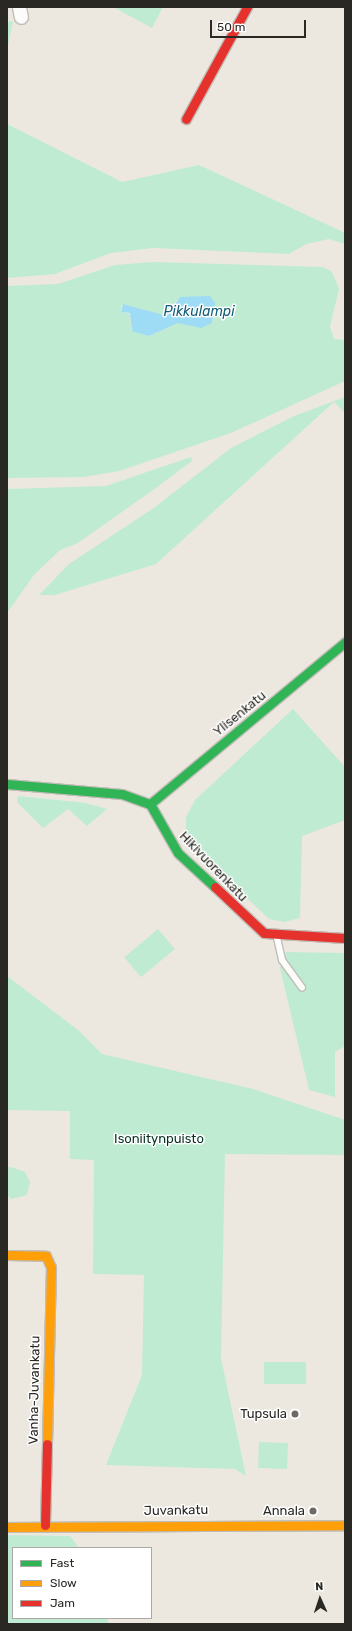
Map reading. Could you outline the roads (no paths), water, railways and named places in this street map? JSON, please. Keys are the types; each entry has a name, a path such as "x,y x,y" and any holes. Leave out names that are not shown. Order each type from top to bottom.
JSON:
{"street":[{"path":"186,119 247,7"},
{"name":"Ylisenkatu","path":"150,804 303,680 345,642"},
{"path":"7,784 122,794 150,804"},
{"name":"Hikivuorenkatu","path":"150,804 178,853 244,918 264,932 277,936 345,938"},
{"name":"Vanha-Juvankatu","path":"7,1255 46,1256 50,1267 45,1526"},
{"name":"Juvankatu","path":"7,1527 345,1525"}],"lane":[{"path":"277,936 282,960 302,988"}],"water":[{"name":"Pikkulampi","path":"210,296 215,303 212,323 201,328 178,323 149,336 132,331 130,313 121,312 123,304 167,316 180,297"}],"place":[{"name":"Tupsula","path":"295,1414"},
{"name":"Annala","path":"313,1511"}],"park label":[{"name":"Isoniitynpuisto","path":"159,1139"}]}
